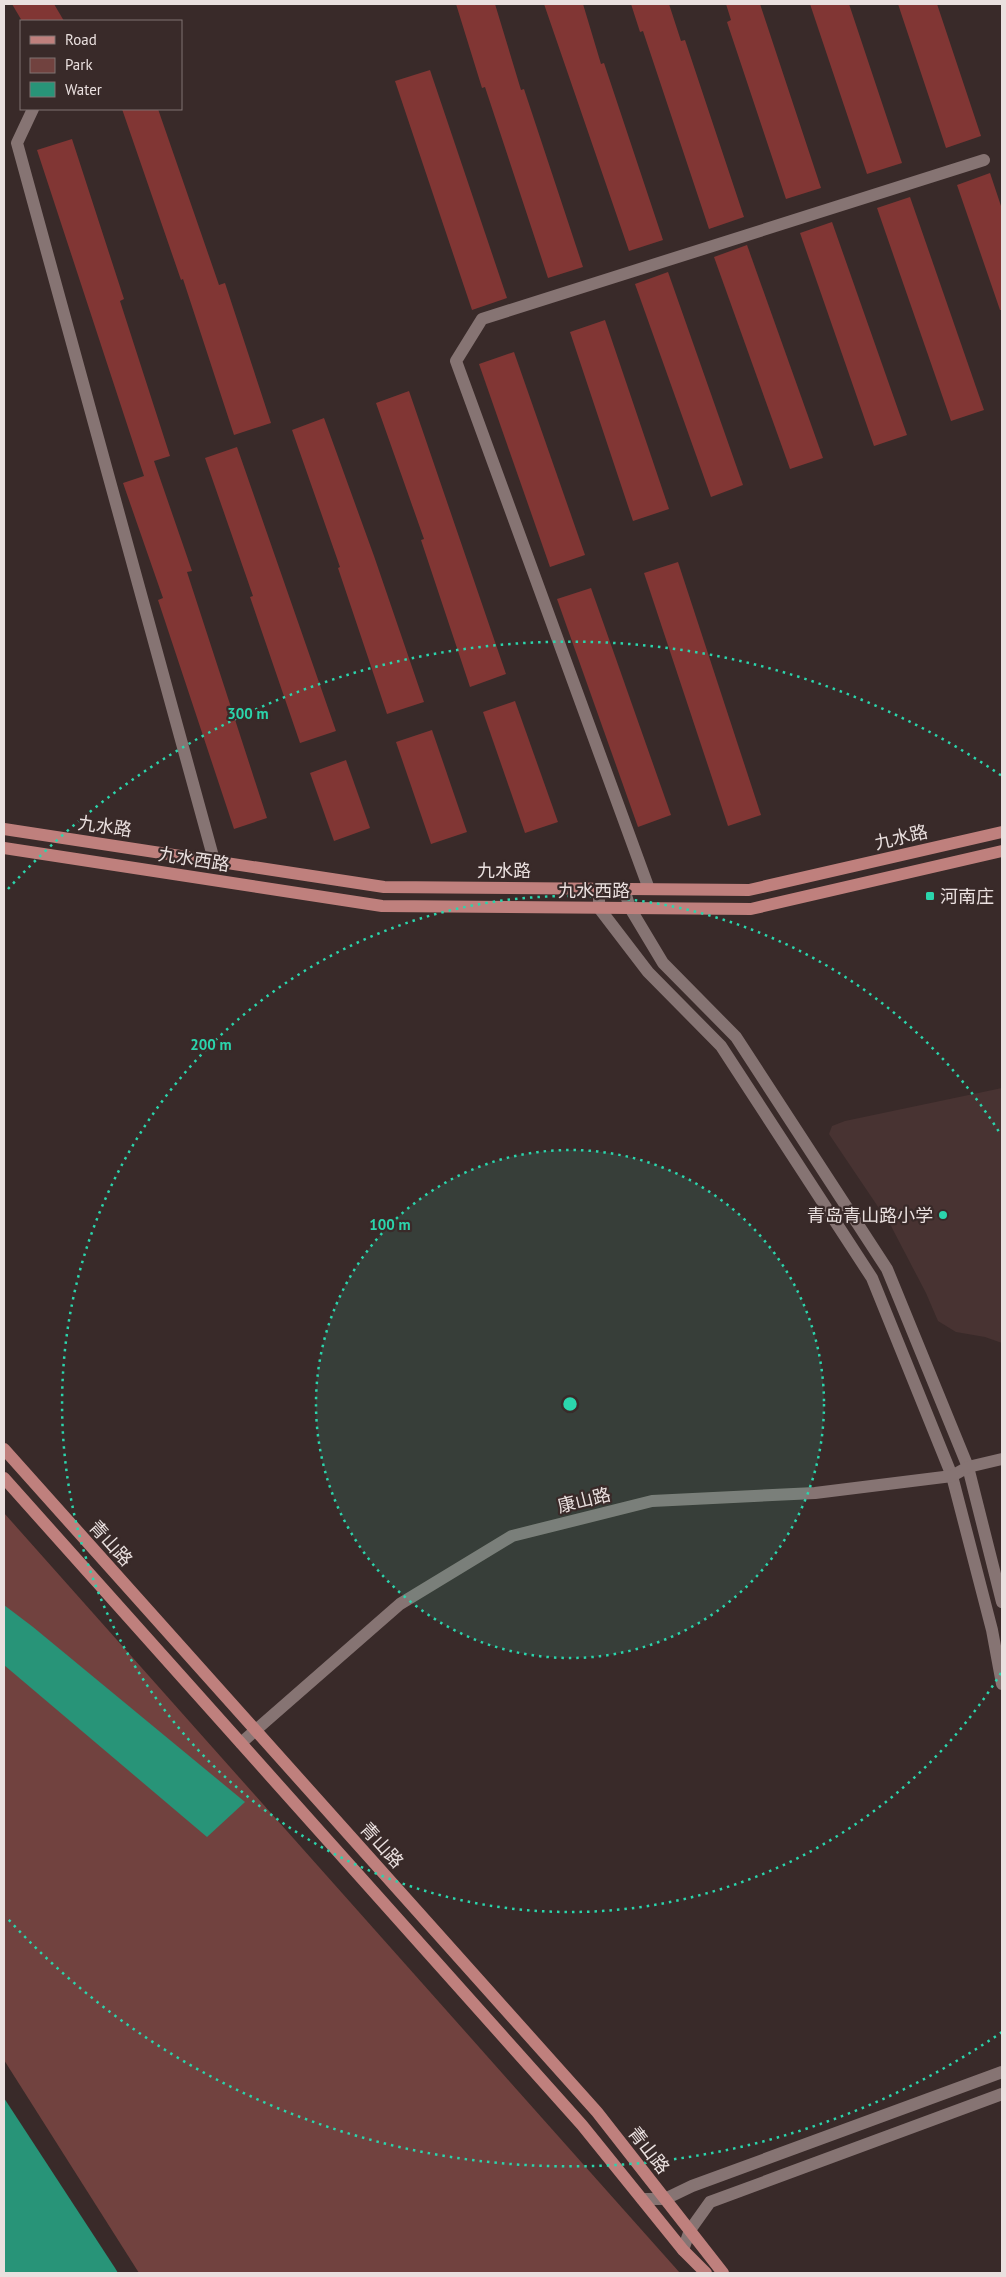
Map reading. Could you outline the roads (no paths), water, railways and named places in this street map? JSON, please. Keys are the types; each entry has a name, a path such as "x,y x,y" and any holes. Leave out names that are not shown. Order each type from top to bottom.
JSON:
{"main road":[{"name":"九水路","path":"4,829 384,887 749,890 1002,832"},
{"name":"九水西路","path":"4,848 382,906 752,909 1002,851"},
{"name":"青山路","path":"4,1449 597,2112 723,2273"},
{"name":"青山路","path":"4,1478 582,2125 683,2250 706,2273"}],"street":[{"path":"33,110 17,143 214,860"},
{"path":"649,889 456,361 482,319 984,160"},
{"path":"599,889 599,908 648,972 721,1046 872,1278 952,1476 992,1630 1002,1684"},
{"path":"624,889 630,908 663,963 736,1037 887,1269 968,1467 1002,1602"},
{"name":"康山路","path":"241,1744 400,1604 512,1536 652,1501 815,1492 952,1476 968,1467 1002,1459"},
{"path":"642,2199 665,2199 692,2186 1002,2072"},
{"path":"683,2250 690,2230 710,2202 1002,2094"}],"water":[{"path":"4,1605 245,1802 207,1837 4,1665"},
{"path":"4,2098 115,2268 118,2273 4,2273"}],"place":[{"name":"河南庄","path":"930,896"},
{"name":"青岛青山路小学","path":"943,1215"}]}
